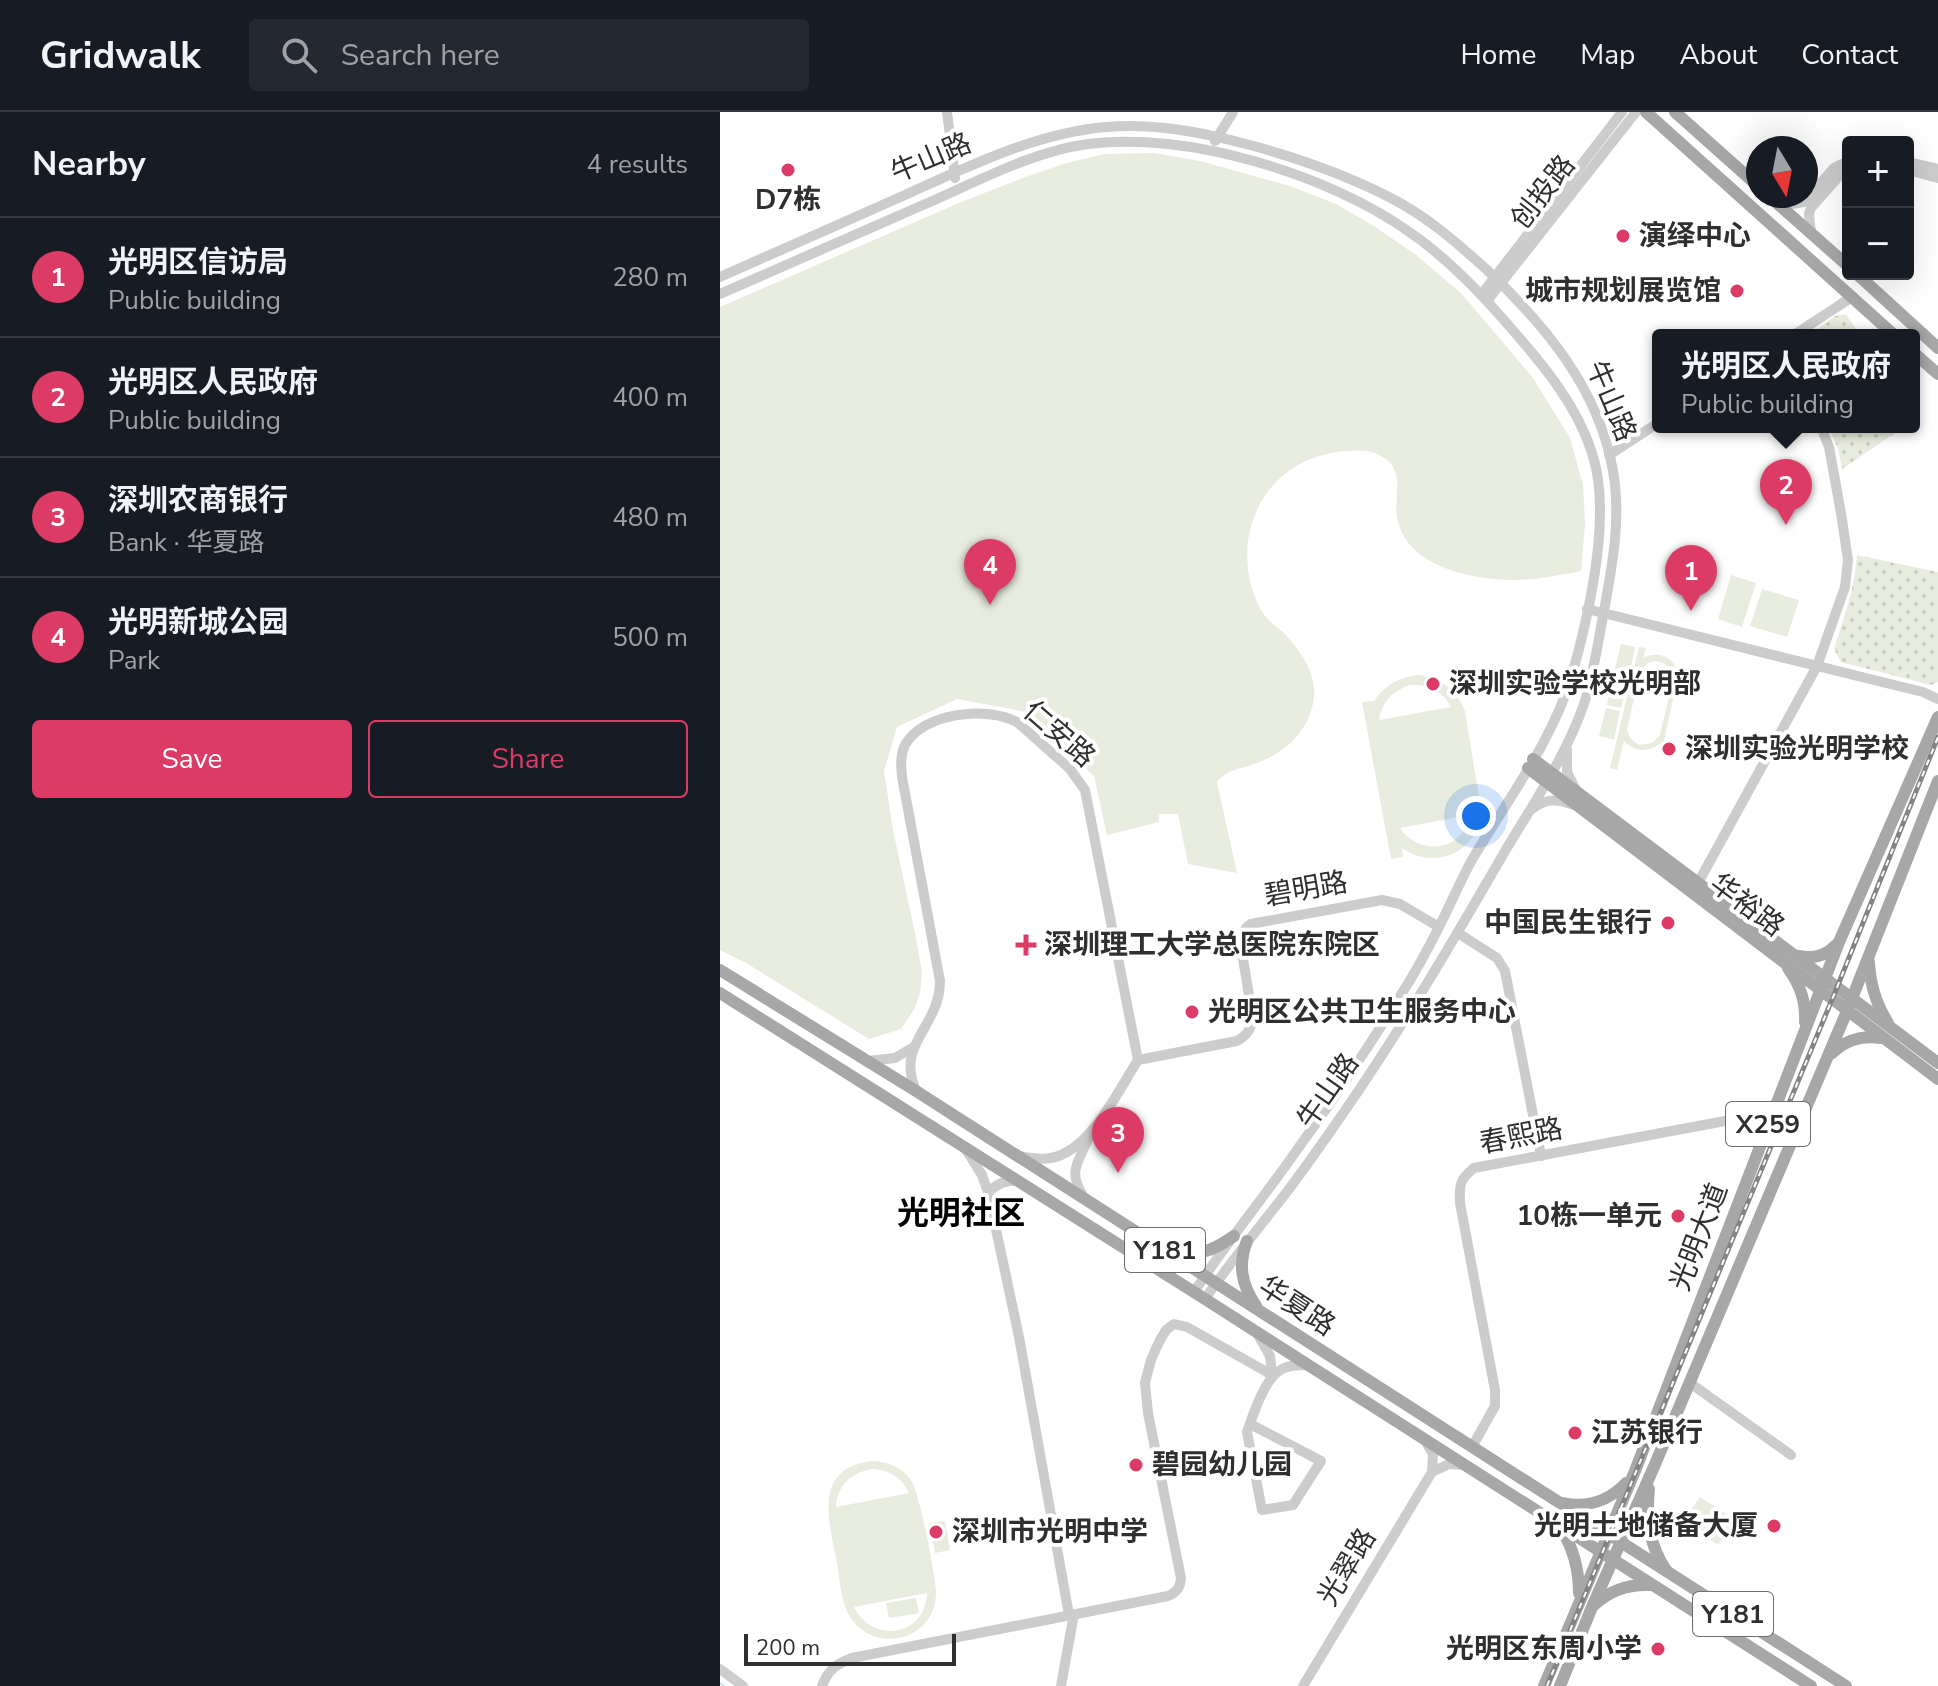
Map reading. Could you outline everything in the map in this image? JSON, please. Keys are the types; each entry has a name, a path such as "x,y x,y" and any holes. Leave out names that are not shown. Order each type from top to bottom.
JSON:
{"main road":[{"path":"1646,112 1887,329"},
{"path":"1675,112 1746,175"},
{"path":"1782,208 1842,261"},
{"path":"1864,280 1917,329"},
{"path":"1920,332 1938,348"},
{"path":"1920,358 1938,374"},
{"name":"光明大道","path":"1544,1686 1635,1471 1822,983 1938,717"},
{"name":"华裕路","path":"1530,763 1890,1035 1938,1079"},
{"name":"光明大道","path":"1560,1686 1850,1005 1938,781"},
{"name":"华裕路","path":"1582,803 1698,883 1789,959"},
{"path":"1803,1033 1804,1000 1789,959 1817,957 1839,942"},
{"path":"1826,1062 1838,1047 1856,1038 1890,1035 1872,989 1870,953"},
{"name":"华夏路","path":"720,970 916,1091 1846,1686"},
{"name":"华夏路","path":"720,993 1257,1331 1811,1686"},
{"name":"华裕路","path":"1890,1035 1938,1063"},
{"path":"1163,1249 1201,1253 1219,1247 1234,1236"},
{"path":"1247,1241 1242,1274 1257,1308"},
{"path":"1556,1501 1579,1505 1601,1501 1621,1489 1635,1471"},
{"path":"1649,1479 1647,1508 1650,1536 1668,1573"},
{"path":"1558,1525 1577,1566 1578,1602"},
{"path":"1592,1607 1613,1591 1639,1584 1653,1586"}],"street":[{"path":"947,112 957,190"},
{"path":"1210,151 1233,112"},
{"name":"创投路","path":"1484,298 1622,112"},
{"name":"创投路","path":"1498,280 1636,112"},
{"name":"牛山路","path":"720,277 955,172 1043,139 1103,127 1159,127 1218,137 1307,162 1392,198 1428,220 1498,280 1542,326 1566,358 1594,410 1609,455 1617,520 1604,613 1587,694 1571,737 1458,933 1353,1098 1282,1198 1247,1241 1194,1292"},
{"name":"牛山路","path":"720,294 1043,155 1081,145 1153,141 1210,151 1295,175 1339,192 1383,215 1433,250 1484,298 1551,375 1577,420 1591,451 1597,477 1599,523 1597,555 1587,609 1562,703 1548,735 1469,865 1402,992 1303,1143 1234,1236 1210,1279 1205,1299"},
{"path":"1914,163 1938,169"},
{"path":"1818,186 1834,168 1842,164"},
{"path":"1914,172 1938,178"},
{"path":"1811,233 1811,208 1842,173"},
{"path":"1803,329 1852,297"},
{"path":"1609,455 1652,427"},
{"path":"1698,883 1817,666 1843,593 1848,575 1845,545 1829,447 1823,433"},
{"path":"1587,609 1923,692 1938,699"},
{"name":"仁安路","path":"912,1048 934,1012 940,981 902,777 902,754 909,740 931,723 968,713 989,713 1008,718 1024,728 1076,775 1085,790 1138,1060"},
{"path":"1571,737 1566,757 1567,772 1582,803"},
{"path":"1525,817 1537,805 1549,800 1582,803"},
{"name":"碧明路","path":"1138,1060 1237,1041 1248,1033 1252,1014 1240,940 1251,924 1382,900 1400,904 1439,927"},
{"path":"1458,933 1503,965 1541,1156"},
{"path":"868,1061 895,1058 912,1048"},
{"path":"912,1048 910,1075 916,1091"},
{"path":"1084,1199 1077,1185 1075,1165 1091,1132 1138,1060"},
{"name":"春熙路","path":"1472,1447 1495,1406 1495,1390 1460,1203 1459,1189 1463,1177 1474,1168 1773,1112"},
{"path":"1016,1155 1035,1159 1053,1158 1071,1150 1091,1132"},
{"path":"964,1147 982,1175 988,1192 1019,1337 1071,1615 1061,1686"},
{"path":"988,1192 1006,1180 1019,1181"},
{"path":"822,1686 831,1668 852,1658 1176,1592 1181,1578 1148,1413 1145,1383 1151,1360 1166,1330 1174,1324 1187,1327 1272,1375"},
{"path":"1250,1424 1321,1461 1293,1505 1262,1510 1247,1437 1250,1424 1272,1375 1270,1356 1257,1331"},
{"path":"1272,1375 1283,1368 1308,1365"},
{"path":"1690,1383 1791,1455"},
{"path":"1425,1440 1433,1454 1432,1472 1449,1464 1465,1465"},
{"name":"光翠路","path":"1303,1686 1432,1472"},
{"path":"720,1669 743,1686"}],"shaded area":[{"path":"1154,153 1200,161 1290,186 1336,204 1416,255 1462,294 1533,378 1570,438 1583,485 1585,524 1581,571 1532,579 1498,579 1461,573 1427,559 1413,548 1403,534 1397,517 1394,468 1373,453 1328,454 1296,466 1283,476 1261,501 1254,517 1248,545 1249,577 1255,598 1265,616 1283,632 1305,661 1312,678 1314,696 1308,720 1286,747 1265,760 1229,772 1217,782 1237,873 1188,864 1178,814 1159,814 1159,822 1107,835 1094,776 1022,711 957,699 897,727 884,771 922,973 915,1008 901,1029 869,1039 720,950 720,307 1023,178 1104,154"},
{"path":"1846,314 1856,329 1817,329 1835,316"},
{"path":"1831,433 1895,433 1842,469"},
{"path":"1857,555 1938,572 1938,682 1931,685 1841,662 1834,649 1851,592"},
{"path":"1731,575 1756,583 1742,627 1718,619"},
{"path":"1762,589 1799,600 1787,637 1750,626"},
{"path":"1621,644 1635,647 1629,676 1614,672"},
{"path":"1639,647 1646,648 1643,658 1661,655 1677,669 1664,741 1644,750 1633,748 1624,741 1617,770 1610,768","holes":["1654,661 1665,664 1673,679 1660,735 1652,743 1639,745 1630,738 1627,730 1640,671"]},
{"path":"1412,676 1441,682 1452,691 1465,711 1480,805 1479,817 1471,839 1450,855 1425,858 1402,848 1403,857 1391,859 1362,702 1374,701 1388,686","holes":["1410,685 1435,690 1451,707 1379,720 1389,698","1469,815 1466,827 1459,836 1440,846 1418,843 1400,828"]},
{"path":"1613,677 1628,680 1621,708 1607,705"},
{"path":"1606,708 1620,711 1614,740 1599,736"},
{"path":"873,1461 894,1466 910,1479 918,1499 936,1596 927,1621 908,1635 884,1639 873,1636 853,1621 843,1601 829,1498 841,1474 854,1465","holes":["873,1469 895,1476 909,1493 836,1507 839,1492 847,1481 858,1473","927,1593 918,1619 897,1630 885,1631 873,1627 854,1607"]},
{"path":"1700,1497 1735,1520 1718,1545 1683,1521"},
{"path":"945,1521 950,1550 935,1553 929,1523"},
{"path":"916,1598 919,1613 889,1618 886,1603"}],"waterway":[{"path":"720,1683 724,1686"}],"railway":[{"path":"1547,1686 1938,737"}],"place":[{"name":"D7栋","path":"788,170"},
{"name":"演绎中心","path":"1623,236"},
{"name":"城市规划展览馆","path":"1737,291"},
{"name":"光明区人民政府","path":"1786,525"},
{"name":"光明新城公园","path":"990,605"},
{"name":"光明区信访局","path":"1691,611"},
{"name":"深圳实验学校光明部","path":"1433,684"},
{"name":"深圳实验光明学校","path":"1669,749"},
{"name":"中国民生银行","path":"1668,923"},
{"name":"深圳理工大学总医院东院区","path":"1026,945"},
{"name":"光明区公共卫生服务中心","path":"1192,1012"},
{"name":"深圳农商银行","path":"1118,1173"},
{"name":"10栋一单元","path":"1678,1216"},
{"name":"江苏银行","path":"1575,1433"},
{"name":"碧园幼儿园","path":"1136,1465"},
{"name":"光明土地储备大厦","path":"1774,1526"},
{"name":"深圳市光明中学","path":"936,1532"},
{"name":"光明区东周小学","path":"1658,1649"}],"district":[{"name":"光明社区","path":"961,1213"}]}
